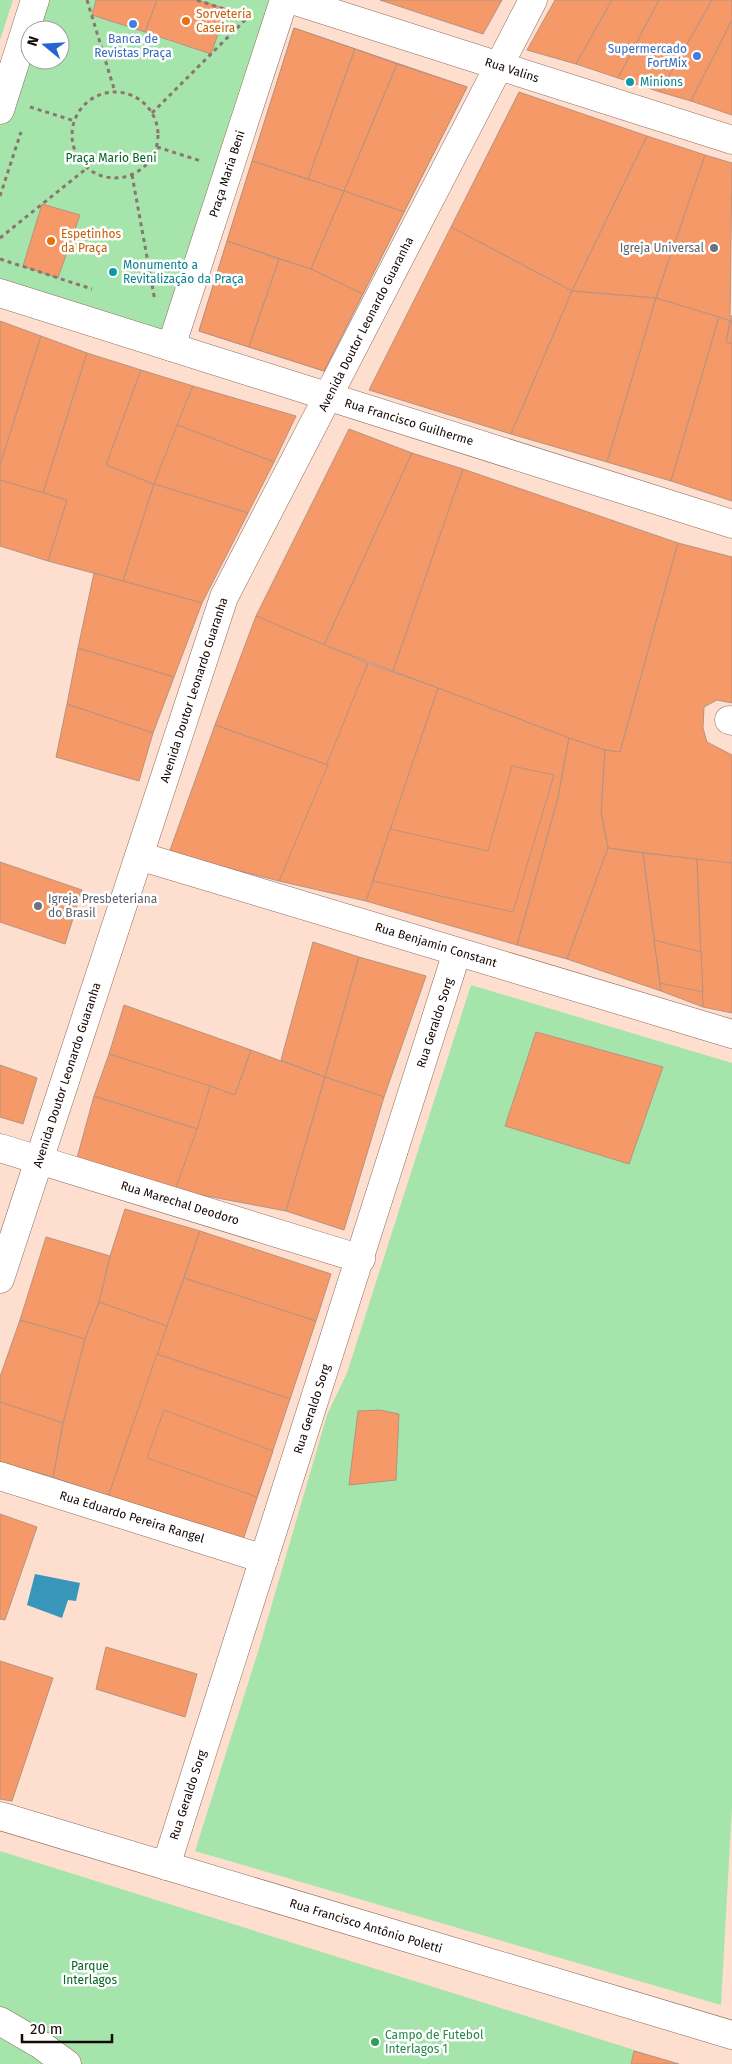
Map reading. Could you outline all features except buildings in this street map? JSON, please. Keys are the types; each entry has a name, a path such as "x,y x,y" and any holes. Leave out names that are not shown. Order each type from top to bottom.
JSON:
{"street":[{"path":"0,110 35,0"},
{"name":"Praça Maria Beni","path":"171,347 284,0"},
{"name":"Rua Valins","path":"292,0 732,140"},
{"name":"Avenida Doutor Leonardo Guaranha","path":"0,1279 224,598 533,0"},
{"name":"Rua Francisco Guilherme","path":"0,293 732,524"},
{"name":"Rua Benjamin Constant","path":"139,856 732,1034"},
{"name":"Rua Geraldo Sorg","path":"166,1866 458,952"},
{"name":"Rua Marechal Deodoro","path":"0,1148 361,1259"},
{"name":"Rua Eduardo Pereira Rangel","path":"0,1476 264,1558"},
{"name":"Rua Francisco Antônio Poletti","path":"0,1816 732,2035"},
{"path":"0,2021 41,2045 67,2064"},
{"path":"0,2042 37,2064"}],"path":[{"path":"87,0 115,92"},
{"path":"197,0 248,16"},
{"path":"152,113 248,16"},
{"path":"245,26 248,16"},
{"path":"115,92 129,94 142,102 152,113 158,135 156,147 148,164 132,175 120,178 97,174 87,167 74,146 75,121 81,110 90,100 102,94 115,92"},
{"path":"29,107 75,121"},
{"path":"156,147 202,162"},
{"path":"200,171 205,153"},
{"path":"0,238 87,167"},
{"path":"132,175 156,310 159,300"},
{"path":"0,259 94,289"}],"green space":[{"path":"0,0 13,0 0,40"},
{"name":"Praça Mario Beni","path":"40,0 278,0 167,340 0,287 0,126 20,63 20,70 70,70 70,20 34,20"},
{"path":"471,985 732,1063 732,1807 721,2005 195,1851 258,1652 327,1415 347,1373"},
{"name":"Parque Interlagos","path":"0,1851 679,2064 0,2064"}],"water":[{"path":"35,1574 80,1583 76,1601 68,1600 62,1618 27,1605"}],"place":[{"name":"Sorveteria Caseira","path":"186,21"},
{"name":"Banca de Revistas Praça","path":"133,24"},
{"name":"Supermercado FortMix","path":"697,56"},
{"name":"Minions","path":"630,82"},
{"name":"Espetinhos da Praça","path":"51,241"},
{"name":"Igreja Universal","path":"714,248"},
{"name":"Monumento a Revitalização da Praça","path":"113,272"},
{"name":"Igreja Presbeteriana do Brasil","path":"38,906"},
{"name":"Campo de Futebol Interlagos 1","path":"375,2042"}]}
